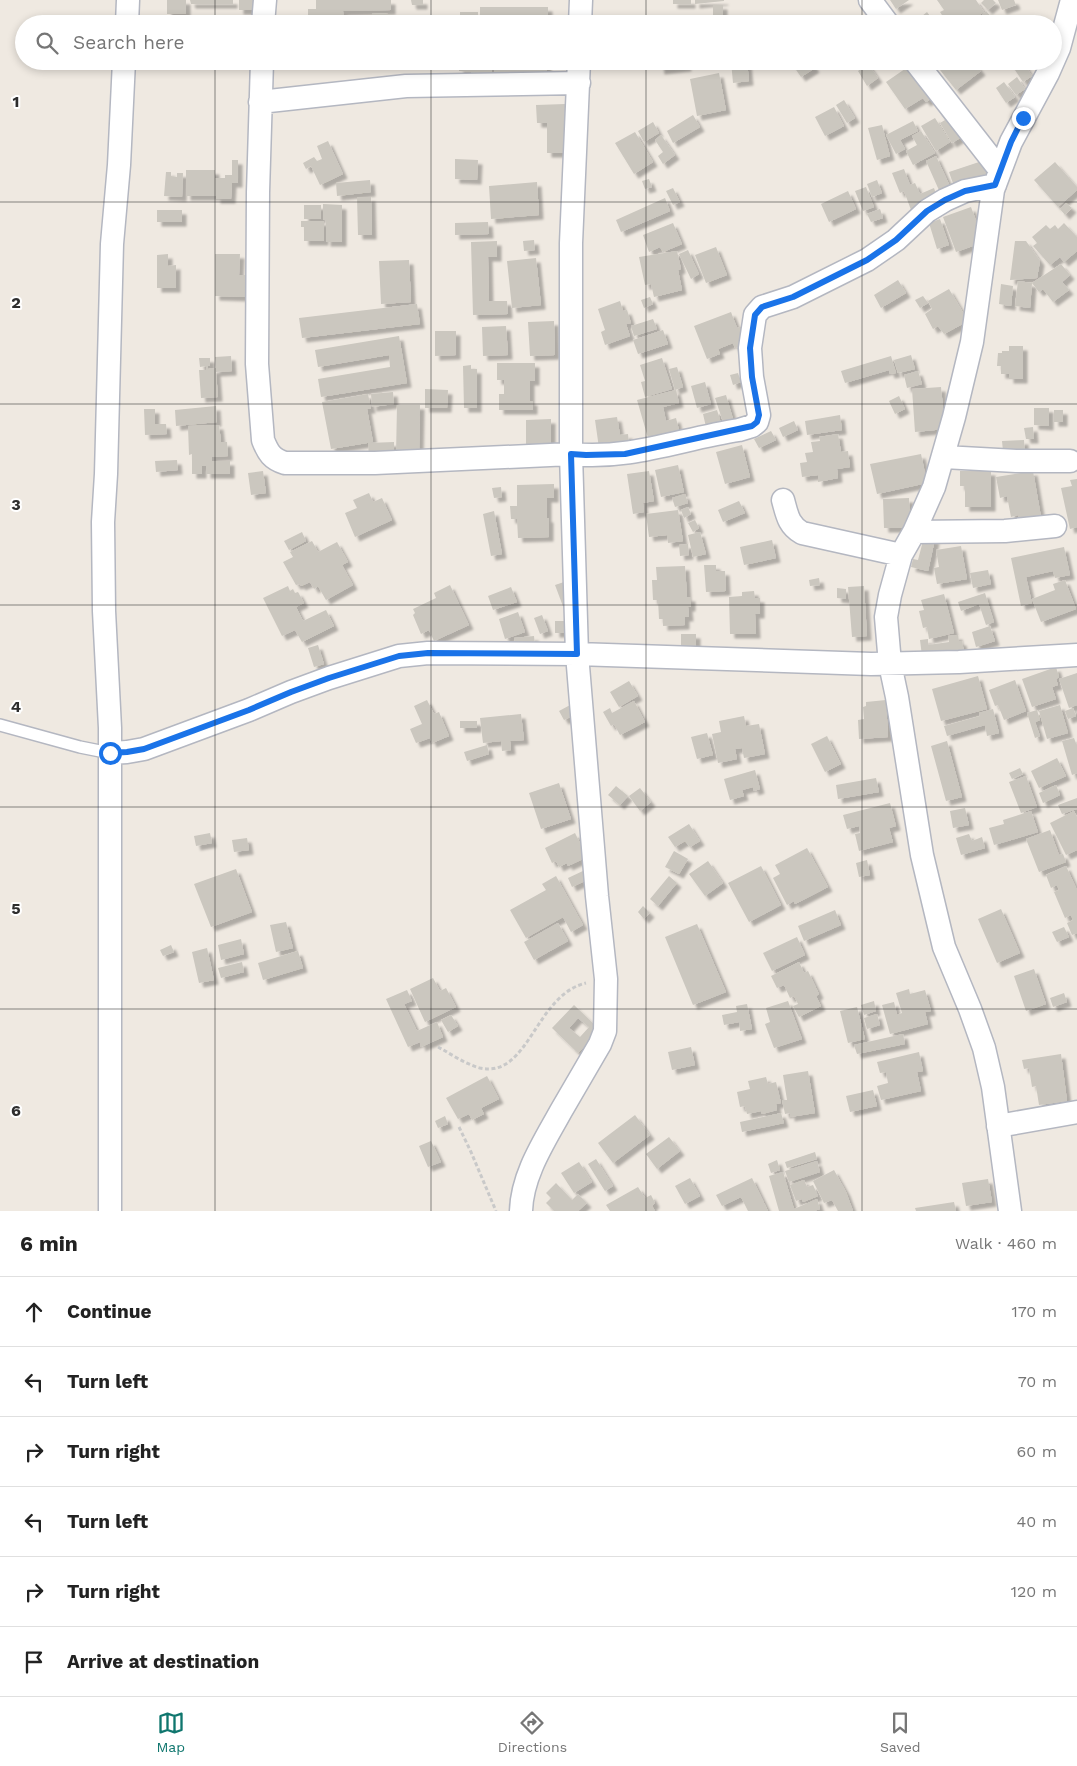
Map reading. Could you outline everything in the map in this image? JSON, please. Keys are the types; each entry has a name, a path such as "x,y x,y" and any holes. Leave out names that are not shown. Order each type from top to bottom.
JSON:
{"street":[{"path":"127,15 128,0"},
{"path":"264,15 265,0"},
{"path":"580,15 581,0"},
{"path":"870,0 881,15"},
{"path":"1062,37 1072,0"},
{"path":"110,1211 110,753 102,522 106,474 112,244 119,165 124,70"},
{"path":"262,70 257,364 264,440 267,452 274,459 285,463 394,462 571,454 625,454 752,426 757,422 759,415 752,377 750,348 755,315 762,307 793,297 867,260 896,240 927,211 945,200 998,177"},
{"path":"921,70 998,177"},
{"path":"1010,1211 993,1087 984,1048 944,947 922,855 890,664 886,617 901,555 914,532 934,487 944,457 972,342 989,211 998,177 1011,142 1036,98 1049,70"},
{"path":"260,102 406,86 579,72 571,243 571,454 577,654 597,896 606,978 605,1031 600,1044 543,1143 528,1175 521,1202 521,1211"},
{"path":"944,457 1016,461 1070,461"},
{"path":"783,500 788,520 802,533 901,555"},
{"path":"914,532 995,531 1055,526"},
{"path":"110,753 144,749 329,678 399,656 428,653 577,654 890,664 959,662 1077,654"},
{"path":"998,1126 1077,1112"}],"lane":[{"path":"0,725 80,747 110,753"}],"path":[{"path":"438,1047 466,1063 480,1068 491,1069 501,1067 515,1058 551,1005 561,996 582,984 606,978"},
{"path":"459,1126 496,1211"}],"building":[{"path":"167,0 186,0 186,14 167,14"},
{"path":"190,0 233,0 233,4 191,4"},
{"path":"239,0 255,0 255,10 239,10"},
{"path":"316,0 391,0 391,10 343,11 343,15 308,15 308,9 316,9"},
{"path":"411,0 423,0 423,5 412,5"},
{"path":"673,0 691,0 691,4 673,4"},
{"path":"695,0 724,0 724,1 695,4"},
{"path":"890,0 909,0 896,9"},
{"path":"937,0 976,0 984,12 980,15 942,15 940,12 944,10"},
{"path":"984,0 993,0 996,3 988,10 981,3"},
{"path":"998,0 1014,0 1016,5 1002,10"},
{"path":"713,5 723,5 723,15 713,15"},
{"path":"480,7 548,7 548,15 480,15"},
{"path":"460,12 478,12 478,15 460,15"},
{"path":"372,13 388,14 388,15 372,15"},
{"path":"492,70 492,76 471,75 471,72 459,71"},
{"path":"494,70 547,70 547,76 494,76"},
{"path":"732,70 748,70 749,81 733,83"},
{"path":"796,70 812,70 801,77"},
{"path":"872,70 878,78 867,86 858,71"},
{"path":"903,70 920,70 937,95 926,102 923,98 905,109 886,82"},
{"path":"940,70 981,71 956,90"},
{"path":"1015,70 1028,70 1032,76 1023,82"},
{"path":"719,73 726,110 697,116 690,79"},
{"path":"1017,77 1025,89 1016,95 1008,84"},
{"path":"1004,82 1015,97 1006,103 996,88"},
{"path":"844,100 855,118 847,123 836,105"},
{"path":"565,104 566,153 547,153 547,123 537,123 536,105"},
{"path":"946,105 965,135 952,143 940,123 945,120 938,110"},
{"path":"834,107 844,126 825,136 815,117"},
{"path":"693,115 700,127 673,143 667,131"},
{"path":"935,118 950,142 936,151 921,126"},
{"path":"913,121 918,131 900,140 905,149 896,154 886,135"},
{"path":"653,122 659,133 644,142 638,131"},
{"path":"882,125 890,156 877,160 868,128"},
{"path":"921,131 935,153 913,165 906,151 917,145 912,136"},
{"path":"635,132 653,162 634,174 615,143"},
{"path":"661,135 675,155 663,164 658,156 663,152 655,140"},
{"path":"328,141 343,174 320,185 311,166 306,169 303,163 314,157 317,161 322,159 317,146"},
{"path":"936,156 953,193 942,197 926,161"},
{"path":"455,159 478,160 477,180 455,179"},
{"path":"232,160 238,160 238,183 232,183 231,199 216,199 216,196 186,196 186,170 215,170 215,178 225,178 225,175 232,175"},
{"path":"982,161 989,181 956,192 949,172"},
{"path":"1055,162 1077,187 1077,190 1058,207 1034,180"},
{"path":"904,169 910,185 915,183 920,194 934,188 938,200 911,210 904,191 900,193 892,173"},
{"path":"166,172 171,172 171,176 177,177 177,173 183,173 182,197 164,196"},
{"path":"649,179 652,187 645,189 642,181"},
{"path":"370,180 371,192 337,196 336,183"},
{"path":"877,180 882,193 872,197 867,184"},
{"path":"537,182 539,215 491,219 489,186"},
{"path":"866,187 874,207 863,211 855,191"},
{"path":"673,188 680,202 673,205 666,191"},
{"path":"848,191 856,209 829,222 821,204"},
{"path":"357,197 371,197 372,235 358,235"},
{"path":"665,198 670,211 621,232 616,220"},
{"path":"1066,203 1072,208 1065,215 1060,209"},
{"path":"323,204 342,205 342,242 326,242 326,220 323,220"},
{"path":"304,205 321,205 321,219 304,219"},
{"path":"971,207 984,242 956,252 943,217"},
{"path":"880,209 883,218 871,222 867,214"},
{"path":"157,210 182,210 182,222 157,222"},
{"path":"940,219 949,245 937,249 929,223"},
{"path":"301,221 324,221 324,241 304,241 304,227 301,227"},
{"path":"488,222 489,234 455,235 455,223"},
{"path":"673,223 682,244 663,252 660,247 649,252 643,235"},
{"path":"1064,223 1077,237 1077,251 1064,262 1060,257 1050,265 1033,246 1037,243 1032,237 1046,225 1050,229 1055,225 1058,229"},
{"path":"534,240 535,250 524,251 523,241"},
{"path":"497,241 497,257 488,257 489,301 507,301 508,314 473,315 471,242"},
{"path":"1015,241 1026,241 1040,261 1037,278 1010,280"},
{"path":"716,247 727,275 706,283 695,255"},
{"path":"688,250 699,274 691,279 679,254"},
{"path":"677,251 681,269 678,270 682,290 654,297 651,284 645,285 639,257"},
{"path":"168,254 168,266 176,265 176,288 157,288 157,255"},
{"path":"215,254 240,254 239,275 246,275 246,297 215,296"},
{"path":"536,258 541,305 512,308 507,261"},
{"path":"409,260 411,302 381,304 379,261"},
{"path":"1061,264 1070,275 1062,282 1069,290 1053,302 1043,289 1039,292 1032,283"},
{"path":"898,280 906,293 881,308 874,295"},
{"path":"1018,281 1032,283 1030,308 1015,306"},
{"path":"1001,284 1013,286 1011,306 999,304"},
{"path":"949,289 968,321 944,334 938,326 933,329 925,314 932,309 928,301"},
{"path":"923,296 928,303 920,308 915,300"},
{"path":"650,297 653,304 644,308 641,300"},
{"path":"620,301 623,311 627,310 631,323 626,324 630,336 605,345 601,332 605,330 598,309"},
{"path":"417,304 420,324 302,338 299,318"},
{"path":"731,312 737,328 745,325 749,337 739,341 742,346 735,348 733,343 718,349 720,354 707,359 694,326"},
{"path":"653,319 657,329 634,336 631,326"},
{"path":"554,321 555,355 530,356 528,322"},
{"path":"506,326 508,355 483,356 482,327"},
{"path":"663,330 668,344 638,354 633,340"},
{"path":"435,331 456,331 456,355 435,356"},
{"path":"399,336 407,383 321,397 318,379 390,367 389,355 318,367 315,350"},
{"path":"1009,346 1023,346 1023,379 1009,379 1009,374 1001,374 1001,366 997,366 998,353 1009,351"},
{"path":"911,355 915,369 898,373 894,360"},
{"path":"231,356 232,371 216,372 218,397 201,398 199,370 206,370 206,366 200,367 199,358 210,358 208,369 216,368 215,357"},
{"path":"891,356 896,373 890,374 889,370 845,383 841,371"},
{"path":"662,358 672,389 645,397 641,382 645,381 640,365"},
{"path":"497,363 535,363 535,381 530,381 530,401 533,401 533,410 499,410 499,394 504,394 504,380 497,380"},
{"path":"471,365 471,369 477,369 477,408 464,408 463,366"},
{"path":"677,367 683,387 675,390 669,369"},
{"path":"918,371 922,384 907,388 904,375"},
{"path":"738,373 741,382 733,385 730,375"},
{"path":"705,382 711,404 697,408 691,386"},
{"path":"941,387 945,429 915,432 912,389"},
{"path":"425,389 448,390 447,408 425,408"},
{"path":"676,390 679,403 663,407 666,421 676,418 679,430 648,438 637,400"},
{"path":"393,392 394,404 372,407 371,394"},
{"path":"368,394 371,409 367,409 373,442 331,449 322,402"},
{"path":"726,395 733,419 723,422 715,398"},
{"path":"899,396 905,409 895,414 889,401"},
{"path":"397,405 420,405 419,455 396,455"},
{"path":"216,406 217,422 176,426 175,410"},
{"path":"1034,408 1049,408 1049,426 1034,425"},
{"path":"144,409 155,409 155,424 166,424 167,434 145,435"},
{"path":"717,410 721,423 706,427 703,414"},
{"path":"1054,410 1063,410 1063,422 1054,422"},
{"path":"840,415 842,430 807,435 805,421"},
{"path":"617,417 620,435 628,434 629,444 599,448 595,420"},
{"path":"551,419 551,446 526,447 526,420"},
{"path":"794,421 798,430 783,437 779,428"},
{"path":"219,425 221,442 227,442 228,456 212,457 212,461 230,461 230,474 206,474 206,466 202,466 202,474 192,474 192,454 189,455 188,426"},
{"path":"1033,427 1034,439 1026,439 1024,428"},
{"path":"771,431 776,440 759,448 754,439"},
{"path":"838,434 841,452 848,451 850,467 837,469 838,478 818,482 818,475 802,477 800,463 807,462 805,453 813,452 811,442 820,441 819,437"},
{"path":"1024,440 1025,455 1003,451 1002,441"},
{"path":"394,442 394,454 369,459 368,443"},
{"path":"742,445 750,477 725,484 716,452"},
{"path":"921,454 927,483 877,494 870,464"},
{"path":"177,460 178,470 156,472 155,461"},
{"path":"678,465 684,492 661,497 655,470"},
{"path":"263,471 266,493 251,495 248,473"},
{"path":"649,471 654,501 643,503 644,512 633,514 627,474"},
{"path":"960,471 991,471 991,507 965,507 965,486 960,486"},
{"path":"1033,471 1041,517 1019,520 1018,515 1011,517 1007,496 1000,498 996,477"},
{"path":"1077,479 1077,527 1070,529 1061,488 1072,486 1070,480"},
{"path":"554,484 554,498 547,498 549,537 518,538 517,519 511,519 510,506 517,506 517,485"},
{"path":"501,487 502,497 494,498 492,488"},
{"path":"369,493 373,502 382,498 392,520 355,537 345,513 357,508 353,500"},
{"path":"685,494 688,503 675,507 672,498"},
{"path":"909,498 910,528 884,528 883,499"},
{"path":"739,501 745,513 723,522 718,510"},
{"path":"688,507 691,514 684,518 681,510"},
{"path":"678,510 683,541 668,543 667,535 649,537 646,514"},
{"path":"494,511 502,554 491,556 483,514"},
{"path":"695,520 699,528 693,532 688,523"},
{"path":"302,532 306,541 289,550 284,541"},
{"path":"700,532 706,554 693,557 688,535"},
{"path":"924,537 935,539 928,571 911,567 913,559 918,560"},
{"path":"772,540 776,558 744,565 740,547"},
{"path":"312,541 318,552 337,542 348,562 342,565 353,585 326,600 318,586 314,589 310,582 301,586 300,584 296,585 283,562 293,557 290,552"},
{"path":"688,544 689,555 680,556 679,545"},
{"path":"961,546 967,579 937,584 934,568 939,567 936,550"},
{"path":"1064,547 1070,575 1055,578 1053,571 1026,577 1032,603 1021,606 1011,558"},
{"path":"704,565 716,565 716,571 725,571 726,591 706,592"},
{"path":"685,566 687,597 691,597 691,607 688,607 689,617 685,617 685,625 663,626 663,619 659,619 658,600 653,600 652,580 657,580 656,567"},
{"path":"988,570 991,584 973,588 970,573"},
{"path":"819,578 820,585 810,586 809,580"},
{"path":"1065,580 1076,609 1041,622 1032,599 1055,590 1053,584"},
{"path":"564,582 573,605 564,609 555,585"},
{"path":"450,585 469,625 434,641 429,630 421,634 413,615 415,613 413,609 436,598 434,593"},
{"path":"288,586 290,591 293,589 295,593 298,592 304,603 296,607 303,621 326,610 334,626 302,642 295,630 282,636 263,598"},
{"path":"864,586 867,636 852,637 848,587"},
{"path":"511,587 517,602 493,610 488,596"},
{"path":"837,588 846,589 846,599 837,598"},
{"path":"754,591 755,598 760,598 760,614 755,614 756,634 730,634 729,597 742,596 742,592"},
{"path":"985,593 994,622 986,625 979,604 961,611 958,602"},
{"path":"944,594 954,633 929,639 927,627 923,628 919,611 924,610 921,600"},
{"path":"518,612 525,632 505,639 499,619"},
{"path":"542,615 548,631 540,634 534,618"},
{"path":"555,621 574,621 574,633 555,633"},
{"path":"990,626 995,641 976,647 972,632"},
{"path":"681,634 696,634 696,651 681,650"},
{"path":"958,635 959,641 962,641 964,652 922,656 920,640 928,639 928,645 949,642 948,636"},
{"path":"534,636 535,646 516,648 514,638"},
{"path":"318,645 324,664 314,667 308,648"},
{"path":"1056,667 1059,677 1056,679 1058,685 1052,687 1056,699 1032,707 1022,679"},
{"path":"1077,673 1077,705 1069,708 1059,679"},
{"path":"978,676 987,709 941,721 932,689"},
{"path":"1015,680 1026,711 1004,720 998,705 995,706 989,690"},
{"path":"629,681 638,696 619,707 610,692"},
{"path":"427,700 434,714 439,712 449,736 432,743 430,738 416,743 410,729 422,724 414,706"},
{"path":"886,700 888,737 859,739 858,720 864,719 863,707 866,706 866,702"},
{"path":"634,701 645,722 620,735 614,724 611,726 603,712 610,708 612,713"},
{"path":"572,704 577,714 564,720 559,711"},
{"path":"1060,705 1068,733 1047,739 1039,711"},
{"path":"1073,708 1076,716 1068,719 1065,711"},
{"path":"993,709 999,733 987,736 985,725 947,736 944,726 980,716 979,713"},
{"path":"1037,710 1040,720 1035,722 1040,736 1035,738 1027,713"},
{"path":"521,714 524,740 510,741 511,750 502,751 501,741 483,743 480,718"},
{"path":"744,716 746,726 759,724 765,754 744,758 742,748 735,749 737,759 718,763 712,734 721,732 719,721"},
{"path":"460,721 477,721 477,728 460,728"},
{"path":"707,733 713,755 697,759 691,737"},
{"path":"827,736 841,764 825,772 811,744"},
{"path":"1074,738 1077,746 1077,773 1072,775 1062,741"},
{"path":"947,741 962,797 946,801 931,746"},
{"path":"487,745 489,754 467,761 464,752"},
{"path":"1057,758 1066,776 1039,788 1031,771"},
{"path":"1020,768 1023,774 1012,779 1009,773"},
{"path":"755,770 760,789 754,791 753,787 742,790 744,796 730,800 724,779"},
{"path":"1026,776 1037,807 1021,813 1009,782"},
{"path":"876,778 879,792 838,799 836,785"},
{"path":"559,783 571,819 541,829 529,793"},
{"path":"1056,785 1060,795 1043,803 1039,793"},
{"path":"616,786 628,796 620,805 608,795"},
{"path":"640,788 651,802 640,811 629,796"},
{"path":"1077,798 1077,809 1062,814 1058,805"},
{"path":"890,803 896,826 889,828 893,842 859,851 855,834 860,833 859,826 847,829 843,815"},
{"path":"965,808 969,825 953,828 950,811"},
{"path":"1031,811 1038,832 994,845 989,828 1004,824 1003,820"},
{"path":"1074,811 1077,817 1077,850 1066,855 1050,823"},
{"path":"689,824 700,841 690,847 685,841 675,847 668,837"},
{"path":"1050,830 1059,855 1063,854 1066,862 1039,872 1026,839"},
{"path":"210,833 212,843 196,846 194,836"},
{"path":"575,833 587,857 568,866 567,863 559,867 556,861 552,863 545,848"},
{"path":"969,834 972,841 982,837 985,848 961,855 956,838"},
{"path":"247,838 249,850 234,852 232,840"},
{"path":"807,848 828,887 795,904 794,901 787,905 773,878 780,874 775,865"},
{"path":"674,851 688,859 679,874 665,867"},
{"path":"867,860 870,875 859,877 856,863"},
{"path":"708,861 723,883 705,896 689,874"},
{"path":"761,866 781,905 749,922 728,883"},
{"path":"1066,866 1077,890 1077,933 1072,935 1067,923 1073,920 1071,915 1065,918 1054,892 1059,890 1057,885 1051,888 1046,875"},
{"path":"236,869 252,912 211,927 194,884"},
{"path":"585,870 589,879 572,887 568,878"},
{"path":"556,876 583,925 571,932 563,917 526,938 510,910 546,890 542,884"},
{"path":"669,876 677,883 658,906 650,899"},
{"path":"643,906 650,913 644,919 638,912"},
{"path":"1001,909 1020,953 997,963 978,919"},
{"path":"835,910 841,925 804,941 798,926"},
{"path":"286,922 293,948 276,952 270,925"},
{"path":"558,923 568,941 534,960 524,942"},
{"path":"697,924 726,992 693,1005 665,937"},
{"path":"1064,927 1069,937 1057,942 1052,932"},
{"path":"797,937 805,955 772,971 763,953"},
{"path":"241,939 244,954 221,960 218,945"},
{"path":"171,945 174,952 163,956 160,950"},
{"path":"207,948 214,980 199,983 192,952"},
{"path":"298,951 303,968 263,980 258,963"},
{"path":"242,962 244,972 221,978 218,968"},
{"path":"799,962 804,973 808,971 819,994 816,996 821,1006 799,1017 793,1006 798,1004 794,996 790,998 784,985 777,988 771,976"},
{"path":"1034,969 1046,1004 1026,1011 1014,976"},
{"path":"433,978 440,991 446,988 456,1007 425,1022 410,989"},
{"path":"909,989 910,994 925,990 931,1011 925,1012 928,1024 890,1034 882,1005 894,1002 897,1015 902,1013 896,993"},
{"path":"407,990 412,1001 404,1004 417,1031 437,1022 443,1037 421,1047 420,1042 408,1047 386,999"},
{"path":"1064,993 1067,1002 1053,1007 1050,998"},
{"path":"788,1001 802,1039 774,1048 765,1024 770,1022 766,1008"},
{"path":"874,1001 876,1011 864,1015 861,1005"},
{"path":"747,1004 752,1029 740,1031 739,1022 724,1025 722,1015 737,1012 736,1006"},
{"path":"574,1005 600,1030 578,1053 552,1028","holes":["578,1018 589,1027 580,1037 569,1028"]},
{"path":"857,1007 865,1039 848,1043 840,1011"},
{"path":"877,1014 880,1025 867,1029 864,1018"},
{"path":"451,1015 458,1026 448,1032 441,1020"},
{"path":"903,1034 905,1044 857,1054 854,1045"},
{"path":"691,1047 695,1065 672,1070 668,1052"},
{"path":"919,1052 923,1071 917,1072 921,1091 881,1100 877,1086 888,1083 886,1072 880,1073 877,1062"},
{"path":"1061,1054 1067,1101 1039,1105 1036,1086 1032,1087 1029,1068 1024,1069 1022,1060"},
{"path":"808,1071 815,1113 790,1117 790,1113 785,1114 782,1100 787,1100 783,1075"},
{"path":"487,1076 499,1099 481,1108 484,1114 472,1120 469,1114 458,1119 446,1098"},
{"path":"766,1077 768,1084 776,1082 781,1103 776,1104 777,1110 762,1114 761,1111 747,1114 745,1106 740,1107 737,1092 750,1089 748,1081"},
{"path":"873,1090 877,1106 850,1112 846,1096"},
{"path":"781,1113 784,1123 742,1132 740,1122"},
{"path":"635,1115 650,1135 613,1163 598,1143"},
{"path":"445,1116 448,1124 438,1128 435,1121"},
{"path":"669,1137 680,1151 657,1169 646,1154"},
{"path":"431,1141 441,1162 428,1167 419,1146"},
{"path":"815,1152 817,1159 787,1168 785,1162"},
{"path":"596,1159 613,1186 605,1191 588,1164"},
{"path":"777,1160 780,1170 771,1173 768,1164"},
{"path":"817,1161 820,1172 789,1182 785,1171"},
{"path":"579,1162 592,1182 574,1193 561,1173"},
{"path":"834,1170 846,1192 853,1211 838,1211 832,1200 824,1203 813,1181"},
{"path":"783,1172 794,1209 817,1199 820,1209 814,1211 779,1211 769,1176"},
{"path":"690,1178 700,1196 685,1204 675,1186"},
{"path":"752,1178 768,1211 748,1211 741,1197 722,1206 716,1195"},
{"path":"988,1179 992,1202 966,1206 962,1183"},
{"path":"804,1180 807,1187 813,1185 818,1196 803,1202 802,1199 796,1201 790,1185"},
{"path":"556,1183 572,1200 578,1194 587,1203 578,1211 554,1211 546,1203 551,1198 546,1193"},
{"path":"638,1187 645,1198 651,1195 655,1203 652,1206 655,1211 610,1211 606,1205"},
{"path":"954,1202 956,1211 916,1211 915,1208"}],"route":[{"path":"110,753 144,749 329,678 399,656 428,653 577,654 571,454 625,454 752,426 757,422 759,415 752,377 750,348 755,315 762,307 793,297 851,270 884,250 927,211 945,200 965,191 995,185 1011,142 1023,118"}]}
